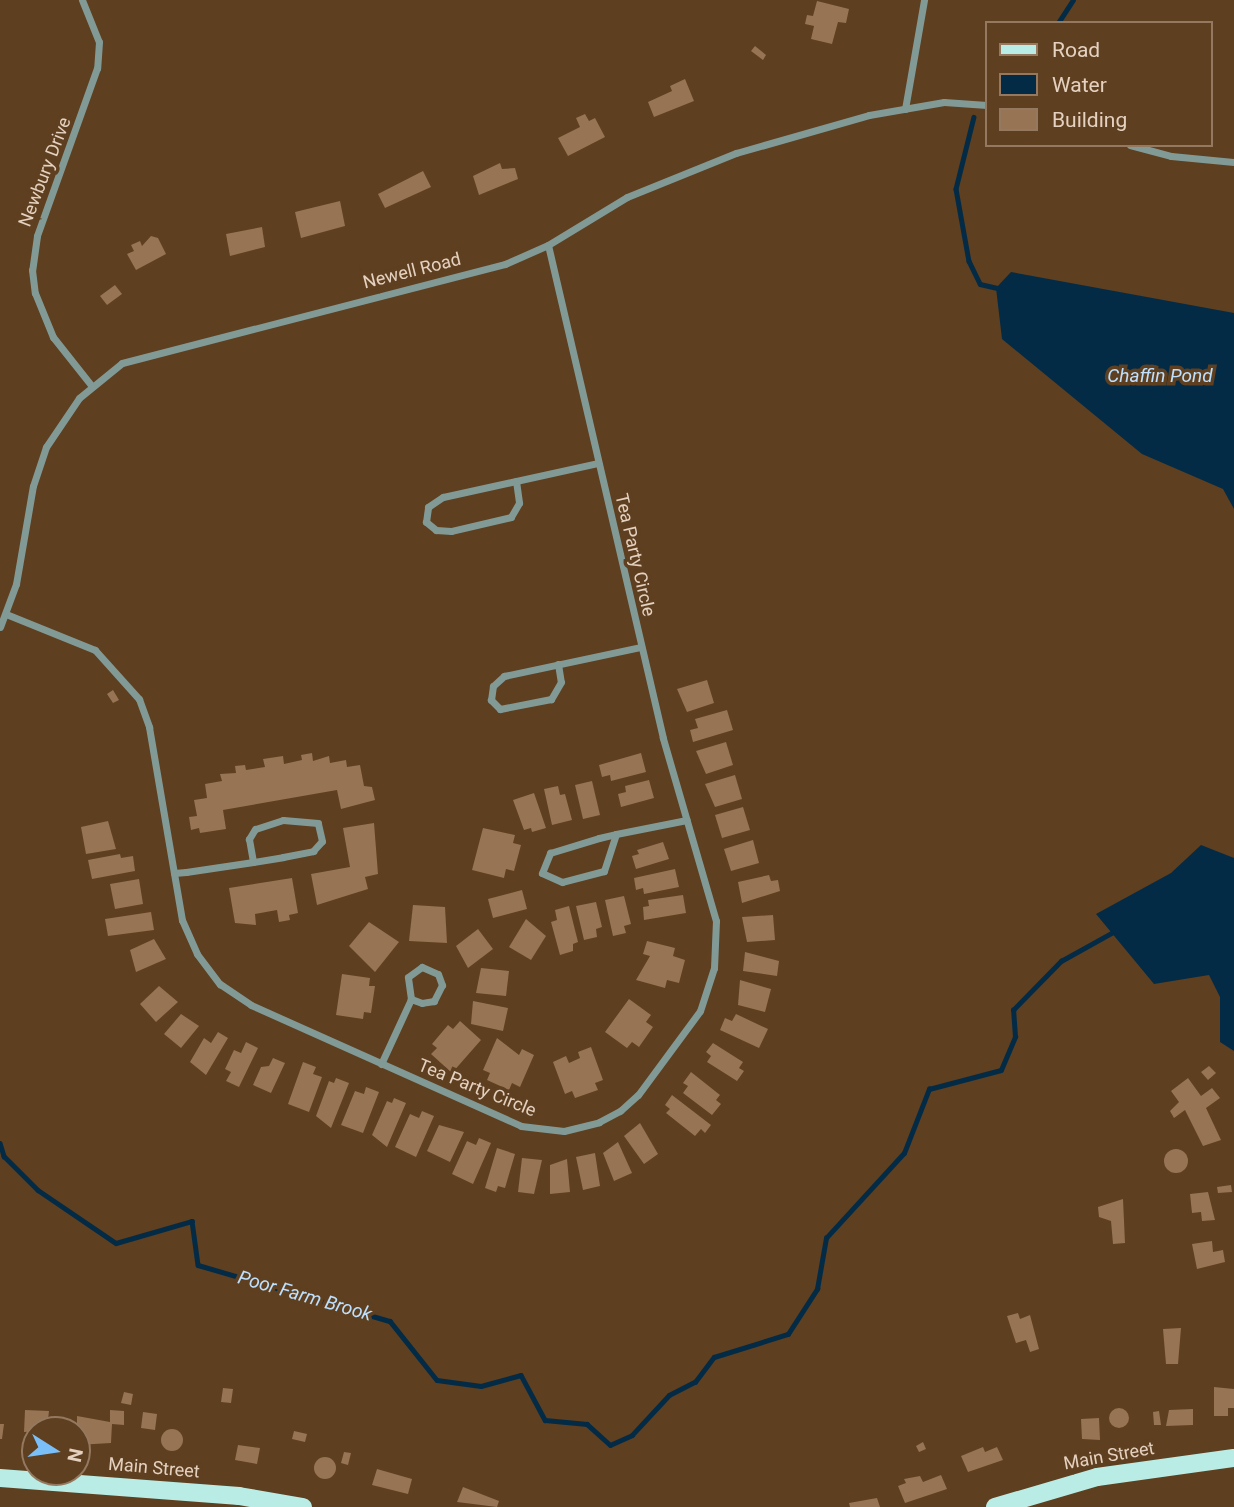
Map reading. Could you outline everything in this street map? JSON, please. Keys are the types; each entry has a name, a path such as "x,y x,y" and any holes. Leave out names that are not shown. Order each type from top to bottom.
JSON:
{"main road":[{"name":"Main Street","path":"995,1507 1047,1489 1121,1472 1234,1458"},
{"name":"Main Street","path":"0,1478 239,1496 303,1507"}],"street":[{"name":"Newbury Drive","path":"82,0 99,41 97,68 37,236 33,270 35,293 53,337 91,385"},
{"path":"905,108 924,0"},
{"name":"Newell Road","path":"0,627 22,559 38,467 55,429 91,385 122,363 153,352 505,264 548,245 627,197 682,172 828,126 905,108 950,102 986,105"},
{"path":"1137,147 1171,156 1234,162"},
{"name":"Tea Party Circle","path":"6,614 95,650 130,685 149,727 186,932 219,984 251,1005 381,1064 501,1118 542,1130 586,1126 629,1104 694,1022 714,968 714,909 640,647 548,245"},
{"path":"516,481 519,503 511,517 452,531 436,530 426,522 428,507 443,497 597,463"},
{"path":"558,664 561,682 551,699 500,709 491,700 493,685 504,676 558,664 640,647"},
{"path":"174,873 253,862 313,851 322,841 318,823 283,820 255,829 249,839 253,862"},
{"path":"616,834 604,871 562,882 542,873 550,852 616,834 687,820"},
{"path":"381,1064 411,999 406,982 411,972 428,968 438,974 442,985 434,1000 422,1003 411,999"}],"water":[{"name":"Chaffin Pond","path":"1011,272 1234,313 1234,509 1223,489 1142,454 1002,339 996,288"},
{"path":"1201,845 1234,858 1234,1051 1220,1042 1220,997 1209,975 1154,984 1096,914 1171,873"}],"building":[{"path":"817,1 849,9 846,23 838,22 832,44 811,39 814,26 805,24 807,15 813,16"},
{"path":"755,46 766,55 763,60 751,51"},
{"path":"685,79 694,101 654,117 648,102 672,91 670,86"},
{"path":"585,114 589,121 595,118 605,137 568,156 558,138 580,127 576,118"},
{"path":"500,163 502,169 515,168 518,179 479,195 473,176"},
{"path":"423,171 431,187 385,208 378,194"},
{"path":"340,201 345,226 301,238 295,212"},
{"path":"262,227 265,247 230,256 226,234"},
{"path":"151,236 158,238 166,254 136,270 127,254 134,251 131,245 140,241 142,246"},
{"path":"115,285 122,294 107,305 100,296"},
{"path":"707,680 714,703 687,712 677,689"},
{"path":"113,690 119,700 113,703 107,694"},
{"path":"727,710 733,730 693,742 690,730 698,728 695,719"},
{"path":"726,742 733,765 706,774 696,751"},
{"path":"312,753 313,761 329,756 330,763 346,760 347,767 360,765 364,786 372,787 375,800 341,809 337,790 223,810 226,829 200,833 199,828 191,830 189,817 197,816 194,800 207,798 205,784 222,781 220,774 236,773 235,766 245,765 246,770 265,767 263,759 283,756 284,764 302,760 301,755"},
{"path":"641,753 646,772 611,781 610,775 602,777 599,765"},
{"path":"735,775 742,799 715,807 705,784"},
{"path":"649,780 654,798 621,807 618,794 626,792 625,786"},
{"path":"592,781 600,815 583,819 575,785"},
{"path":"558,786 560,795 565,794 572,820 552,825 544,789"},
{"path":"534,793 546,828 532,832 531,828 524,830 513,800"},
{"path":"743,807 750,830 722,838 715,815"},
{"path":"108,821 116,849 86,854 81,827"},
{"path":"374,823 378,874 365,877 368,889 317,905 311,874 350,867 343,828"},
{"path":"483,828 515,835 513,843 521,845 514,871 506,869 504,878 472,870"},
{"path":"753,840 759,863 731,871 724,849"},
{"path":"663,842 669,859 636,869 632,856 639,854 637,850"},
{"path":"120,854 121,858 133,856 135,871 92,879 88,860"},
{"path":"675,869 679,887 644,894 643,888 636,890 634,878"},
{"path":"769,875 771,881 778,880 780,891 742,903 738,882"},
{"path":"292,878 298,913 289,915 290,920 279,922 277,910 255,914 256,925 235,923 229,888"},
{"path":"139,879 143,904 115,909 110,884"},
{"path":"522,890 527,909 493,918 488,899"},
{"path":"683,895 686,913 644,920 643,907 649,906 648,900"},
{"path":"624,896 631,924 624,926 626,933 613,936 605,900"},
{"path":"596,902 602,927 596,929 597,937 584,940 576,906"},
{"path":"413,905 445,907 447,943 409,941"},
{"path":"569,906 578,942 573,944 573,951 560,955 551,922 557,920 555,910"},
{"path":"151,912 154,930 108,936 105,919"},
{"path":"773,915 775,940 747,942 742,917"},
{"path":"526,919 546,936 531,960 509,947"},
{"path":"369,922 399,942 375,972 349,946"},
{"path":"478,929 493,949 468,968 456,946"},
{"path":"154,939 166,959 136,972 130,950"},
{"path":"647,941 675,948 673,956 685,960 679,983 667,980 665,988 636,980 650,956 643,954"},
{"path":"745,952 779,961 777,976 743,971"},
{"path":"481,968 509,971 506,996 476,993"},
{"path":"342,974 370,978 369,986 375,986 371,1013 364,1012 363,1019 336,1015"},
{"path":"740,980 771,989 765,1012 738,1005"},
{"path":"159,986 178,1002 156,1022 140,1004"},
{"path":"629,999 651,1015 646,1022 653,1027 639,1047 632,1042 627,1048 605,1032"},
{"path":"473,1001 508,1008 503,1031 471,1024"},
{"path":"181,1014 199,1026 181,1048 164,1034"},
{"path":"736,1014 768,1029 759,1048 720,1030 725,1018 732,1021"},
{"path":"460,1021 481,1040 452,1073 431,1054 437,1048 432,1044 448,1025 453,1029"},
{"path":"218,1032 228,1038 206,1075 190,1062 204,1038 211,1043"},
{"path":"497,1038 519,1055 522,1049 534,1055 520,1087 512,1083 509,1090 487,1080 490,1073 483,1070"},
{"path":"246,1042 258,1048 239,1087 226,1081 231,1072 225,1069 234,1050 241,1053"},
{"path":"713,1043 743,1062 739,1068 744,1071 737,1081 707,1062 711,1056 706,1052"},
{"path":"591,1047 603,1080 595,1083 598,1090 575,1098 572,1091 565,1094 553,1062 566,1056 569,1063 580,1058 578,1052"},
{"path":"273,1058 285,1063 271,1093 253,1085 261,1067 269,1066"},
{"path":"303,1062 316,1067 313,1074 322,1077 309,1112 288,1104"},
{"path":"1209,1066 1216,1073 1208,1080 1201,1072"},
{"path":"691,1072 720,1095 716,1100 721,1104 712,1115 683,1093 688,1086 683,1083"},
{"path":"336,1078 349,1083 331,1128 316,1116 329,1081 334,1083"},
{"path":"1188,1078 1201,1096 1212,1088 1220,1098 1206,1108 1221,1140 1203,1146 1185,1110 1174,1118 1170,1111 1179,1102 1171,1091"},
{"path":"366,1087 379,1092 363,1133 341,1125 355,1091 364,1094"},
{"path":"672,1095 711,1125 705,1133 701,1129 695,1136 666,1113 670,1109 665,1105"},
{"path":"394,1098 406,1103 387,1147 372,1135 387,1101 392,1103"},
{"path":"422,1111 434,1116 416,1157 395,1147 410,1114 419,1118"},
{"path":"640,1123 658,1154 644,1164 624,1136"},
{"path":"439,1125 464,1132 450,1162 427,1151"},
{"path":"479,1138 491,1143 473,1184 452,1174 467,1141 476,1145"},
{"path":"618,1142 632,1173 614,1181 603,1153"},
{"path":"497,1148 515,1154 505,1188 498,1186 496,1192 485,1188"},
{"path":"1176,1149 1184,1153 1188,1161 1184,1169 1176,1173 1168,1169 1164,1161 1168,1153"},
{"path":"595,1153 600,1186 583,1190 576,1157"},
{"path":"522,1158 542,1160 534,1194 518,1192"},
{"path":"567,1159 570,1192 550,1194 550,1165"},
{"path":"1231,1185 1232,1192 1218,1193 1217,1187"},
{"path":"1208,1192 1215,1220 1202,1221 1201,1212 1192,1213 1190,1194"},
{"path":"1123,1199 1125,1243 1113,1244 1111,1221 1099,1217 1098,1207"},
{"path":"1212,1241 1213,1252 1223,1250 1225,1262 1197,1269 1192,1244"},
{"path":"1018,1313 1020,1319 1030,1315 1039,1349 1030,1352 1026,1340 1016,1343 1007,1316"},
{"path":"1181,1328 1178,1364 1166,1364 1163,1329"},
{"path":"1214,1387 1234,1389 1234,1408 1228,1408 1228,1416 1214,1416"},
{"path":"223,1388 233,1389 231,1403 221,1402"},
{"path":"124,1392 133,1394 131,1405 121,1403"},
{"path":"1119,1408 1126,1411 1129,1418 1126,1425 1119,1428 1112,1425 1109,1418 1112,1411"},
{"path":"1193,1409 1193,1425 1166,1426 1169,1410"},
{"path":"25,1410 49,1411 48,1416 25,1416"},
{"path":"110,1410 124,1411 124,1425 112,1424 111,1443 91,1444 91,1419 110,1422"},
{"path":"1159,1411 1161,1425 1154,1425 1153,1412"},
{"path":"143,1412 157,1414 155,1430 141,1428"},
{"path":"1099,1418 1100,1440 1082,1439 1081,1419"},
{"path":"0,1424 4,1424 2,1439 0,1439"},
{"path":"172,1429 180,1432 183,1440 180,1448 172,1451 164,1448 161,1440 164,1432"},
{"path":"294,1431 307,1434 305,1442 292,1439"},
{"path":"923,1442 926,1449 919,1452 916,1446"},
{"path":"238,1445 260,1448 257,1464 235,1460"},
{"path":"983,1447 985,1452 997,1447 1003,1460 968,1472 961,1456"},
{"path":"344,1452 351,1453 348,1465 341,1463"},
{"path":"325,1457 333,1460 336,1468 333,1476 325,1479 317,1476 314,1468 317,1460"},
{"path":"377,1469 412,1479 408,1494 372,1485"},
{"path":"941,1475 947,1489 905,1503 898,1486 906,1483 904,1479 920,1476 923,1482"},
{"path":"463,1487 499,1501 497,1507 457,1502"},
{"path":"877,1498 880,1507 850,1507 849,1503"}],"waterway":[{"path":"1059,21 1073,0"},
{"path":"974,117 956,189 969,261 980,284 1002,289"},
{"name":"Poor Farm Brook","path":"0,1143 4,1156 38,1190 116,1243 192,1221 198,1265 390,1321 437,1380 481,1386 521,1375 545,1420 587,1424 610,1445 632,1435 669,1395 695,1382 714,1357 788,1334 817,1289 826,1238 904,1153 929,1089 1001,1070 1015,1037 1013,1010 1061,961 1115,931"}]}
